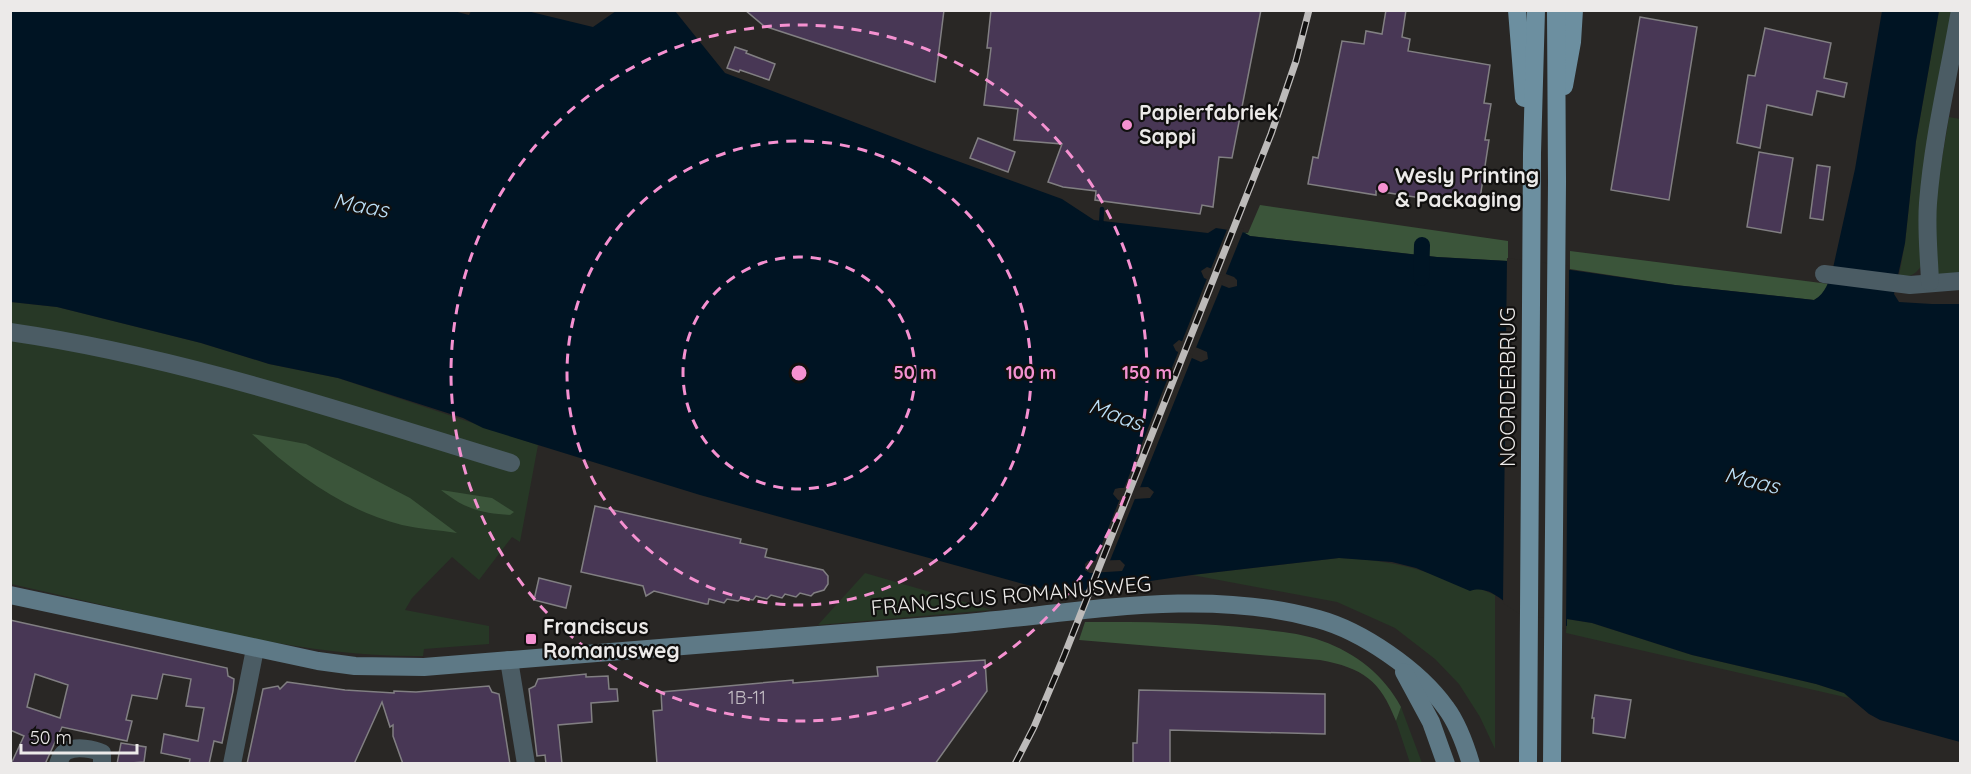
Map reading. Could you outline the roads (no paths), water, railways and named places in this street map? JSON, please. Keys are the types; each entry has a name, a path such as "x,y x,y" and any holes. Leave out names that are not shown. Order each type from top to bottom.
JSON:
{"main road":[{"path":"1517,10 1523,97 1532,153"},
{"name":"NOORDERBRUG","path":"1528,764 1532,153 1536,10"},
{"path":"1552,764 1556,10"},
{"path":"1557,117 1569,63 1574,10"}],"street":[{"path":"1930,282 1928,231 1930,189 1960,10"},
{"path":"1824,274 1902,284 1960,282"},
{"path":"10,332 99,348 241,381 511,463"},
{"name":"FRANCISCUS ROMANUSWEG","path":"10,596 255,649 339,664 383,667 424,667 821,636 998,621 1126,606 1165,604 1243,607 1320,620 1350,631 1399,663 1424,684 1446,708 1458,729 1471,764"},
{"path":"232,764 255,649"},
{"path":"509,660 526,764"},
{"name":"FRANCISCUS ROMANUSWEG","path":"1399,663 1431,722 1446,764"},
{"path":"58,764 63,753 69,750 95,749 102,753 102,764"}],"water":[{"name":"Maas","path":"450,10 469,15 471,11 523,10 593,27 616,11 675,11 725,73 1062,199 1094,220 1208,233 1216,228 1248,233 1245,233 1250,236 1437,257 1508,261 1675,285 1814,300 1824,290 1833,268 1855,169 1882,11 1939,11 1916,141 1905,243 1894,294 1899,302 1960,304 1960,742 1880,720 1869,714 1844,693 1816,684 1692,655 1592,623 1567,619 1567,626 1554,623 1554,615 1519,610 1490,592 1470,591 1416,568 1392,562 1339,558 1192,575 1060,594 700,495 483,428 463,418 338,378 269,364 201,343 57,307 11,302 11,11","holes":["1207,267 1234,277 1237,280 1237,286 1229,288 1204,278 1201,271","1179,340 1207,352 1208,359 1201,362 1176,351 1173,345","1148,487 1154,492 1150,498 1118,500 1113,494 1115,489","1120,560 1125,565 1122,571 1090,573 1085,570 1085,564 1088,561"]}],"waterway":[{"path":"1101,226 1102,209"},
{"path":"1421,278 1422,245"}],"railway":[{"path":"1015,764 1034,727 1064,656 1271,134 1296,61 1309,10"}],"place":[{"name":"Papierfabriek Sappi","path":"1127,125"},
{"name":"Wesly Printing & Packaging","path":"1383,188"},
{"name":"Franciscus Romanusweg","path":"531,639"}]}
